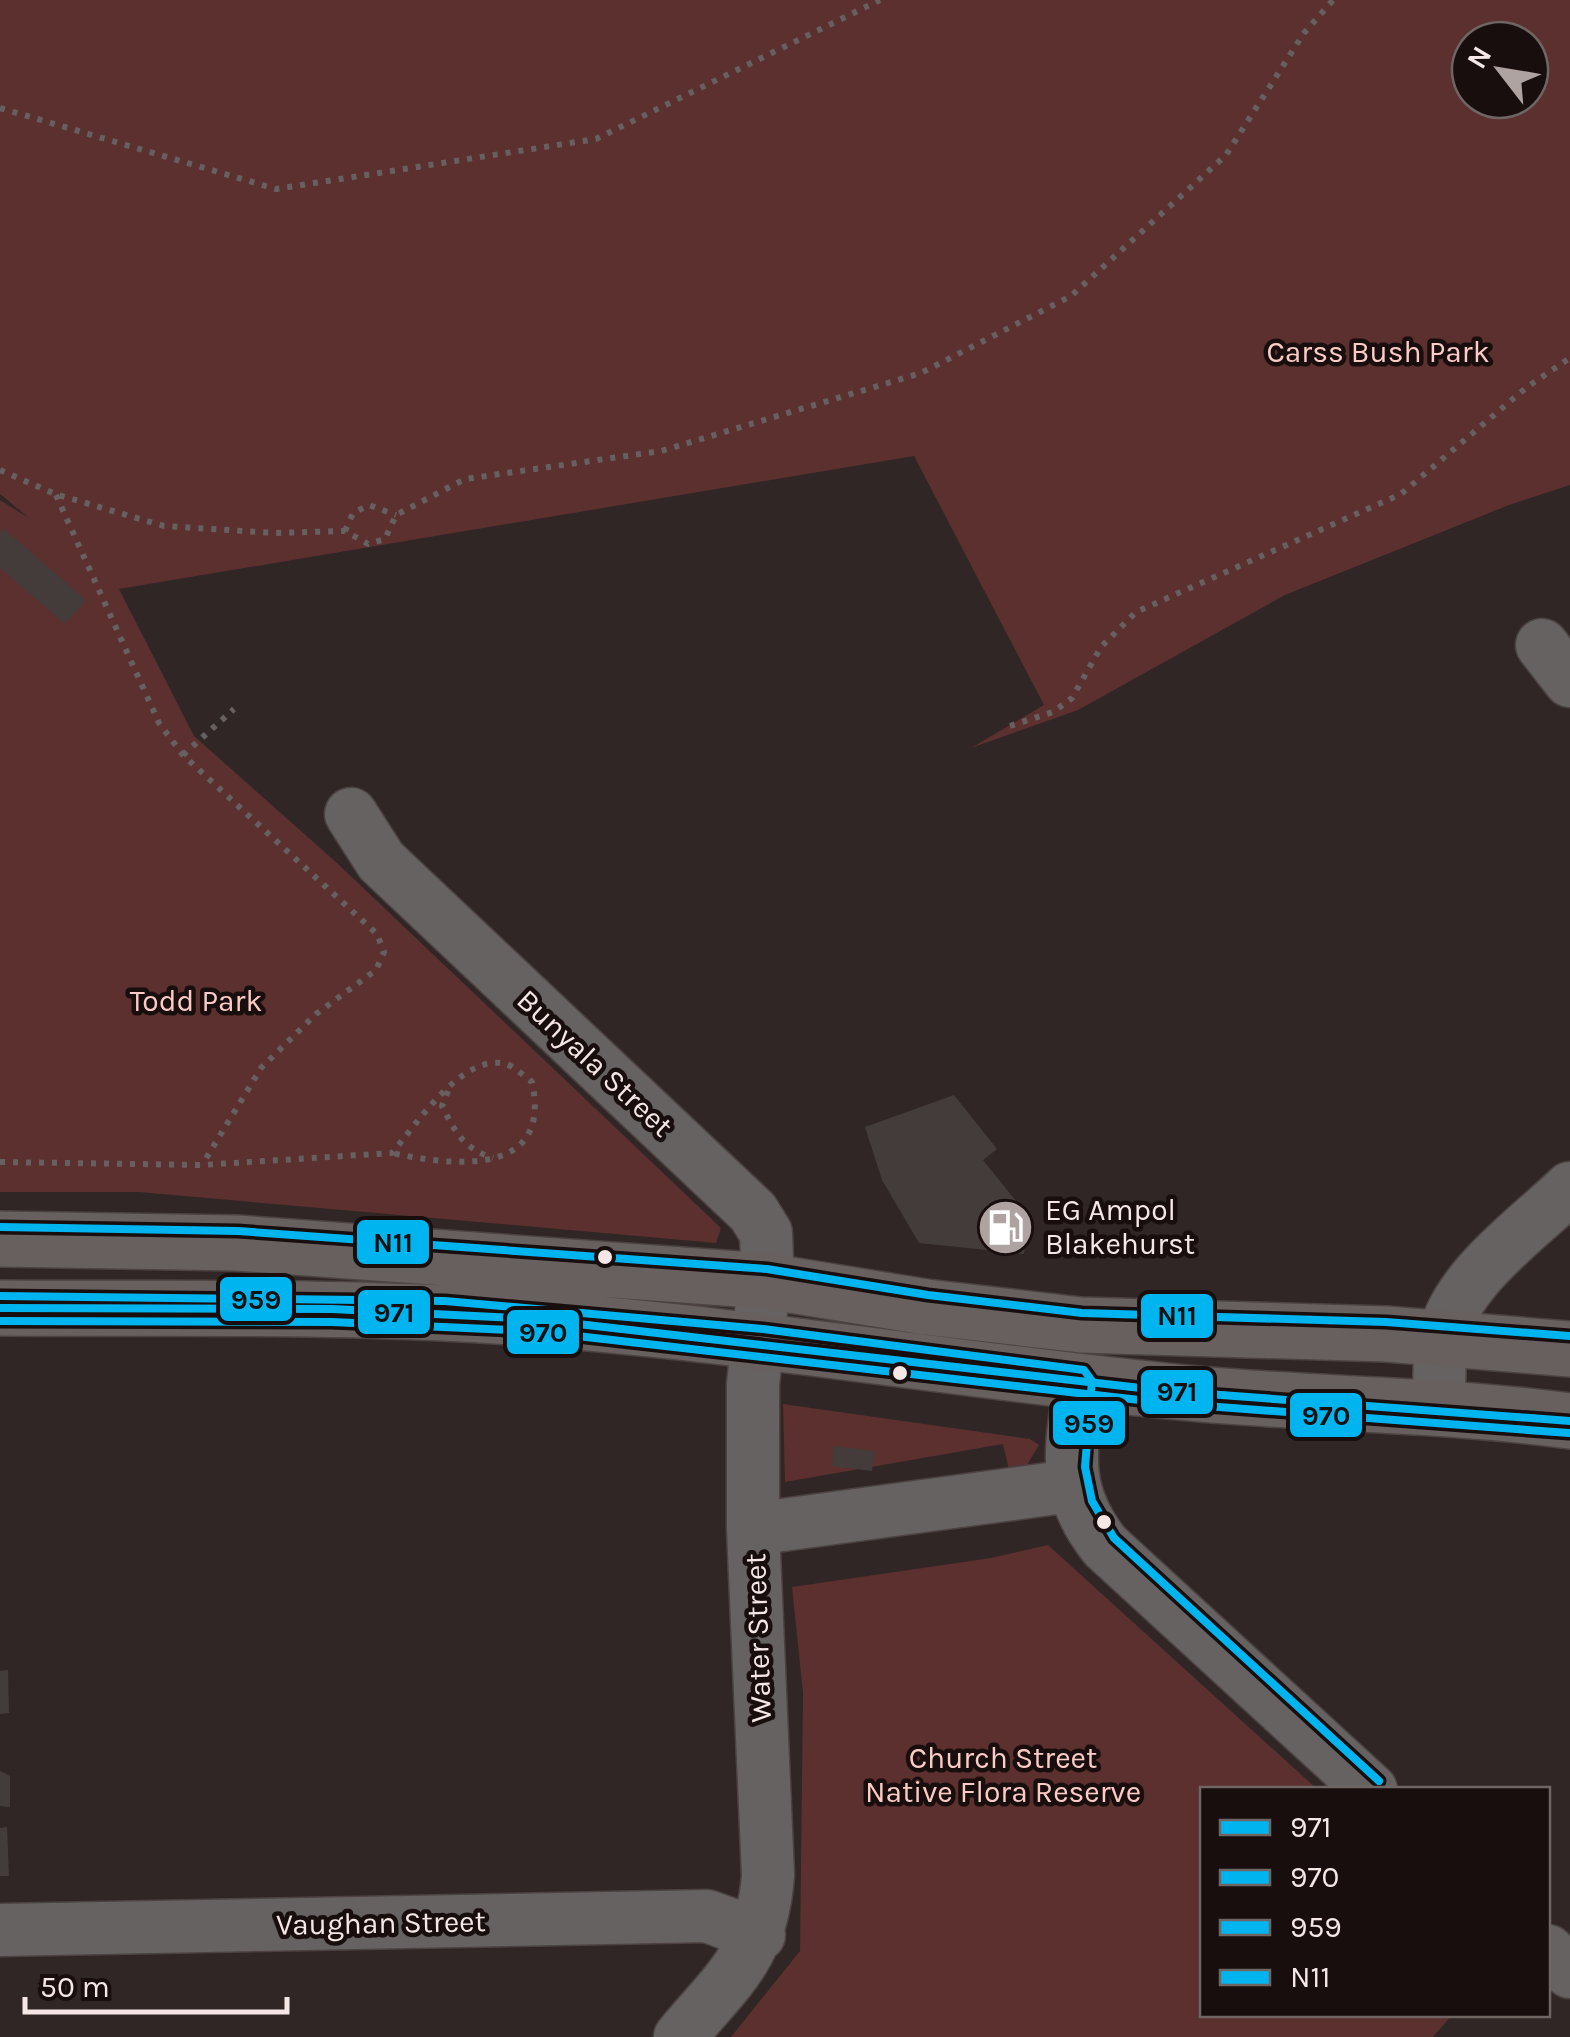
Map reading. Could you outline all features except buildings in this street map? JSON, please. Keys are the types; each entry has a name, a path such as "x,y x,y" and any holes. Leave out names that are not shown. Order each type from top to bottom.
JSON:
{"highway":[{"path":"0,1239 237,1243 766,1280 926,1307 1081,1325 1386,1334 1570,1349"},
{"path":"0,1308 444,1313 761,1341 1208,1396 1439,1406 1570,1421"}],"street":[{"name":"Bunyala Street","path":"352,814 381,861 753,1212 766,1233 761,1341"},
{"path":"1439,1406 1442,1341 1471,1284 1570,1188"},
{"name":"Water Street","path":"759,1936 768,1875 754,1529 753,1384 761,1341"},
{"path":"1080,1382 1072,1486 1085,1521 1105,1546 1368,1787"},
{"path":"754,1529 1072,1486"},
{"name":"Vaughan Street","path":"0,1930 707,1916 759,1936"},
{"path":"680,2037 759,1936"},
{"path":"1550,1953 1570,1972"}],"path":[{"path":"0,108 276,190 596,139 880,0"},
{"path":"0,470 55,494 164,526 275,533 345,531 359,543 376,543 390,532 396,515 466,479 661,451 921,373 1071,296 1226,155 1304,33 1333,0"},
{"path":"1010,726 1053,712 1072,698 1101,647 1136,612 1401,494 1527,387 1570,358"},
{"path":"55,494 113,612 141,691 183,755 377,934 384,952 376,970 316,1014 262,1068 202,1165"},
{"path":"345,531 353,514 369,504 396,515"},
{"path":"183,755 234,710"},
{"path":"0,1162 202,1165 392,1153 465,1165 497,1159 527,1136 538,1110 532,1082 506,1064 476,1065 450,1085 392,1153"},
{"path":"450,1085 442,1106 457,1135 472,1152 497,1159"}],"green space":[{"path":"0,0 1570,0 1570,485 1509,505 1285,595 1078,710 971,748 1044,705 914,456 119,589 194,736 337,863 721,1228 716,1243 139,1192 0,1192 0,500 29,518 0,494"},
{"path":"783,1404 1030,1439 1039,1445 1023,1472 1010,1474 1003,1444 785,1482"},
{"name":"Church Street Native Flora Reserve","path":"1048,1545 1315,1787 1200,1787 1200,2017 1450,2017 1433,2037 731,2037 800,1951 803,1693 792,1587 991,1558"}],"transit line":[{"name":"N11","path":"0,1227 238,1231 767,1269 928,1295 1082,1313 1386,1322 1570,1336"},
{"name":"959","path":"0,1296 445,1301 763,1329 1084,1370 1092,1381 1085,1467 1092,1501 1114,1538 1379,1781"},
{"name":"971","path":"0,1308 332,1309 534,1319 1167,1391 1570,1421"},
{"name":"970","path":"0,1321 332,1322 533,1331 1166,1403 1569,1433"}],"place":[{"name":"EG Ampol Blakehurst","path":"1006,1227"}],"park label":[{"name":"Carss Bush Park","path":"1378,352"},
{"name":"Todd Park","path":"196,1001"}]}
